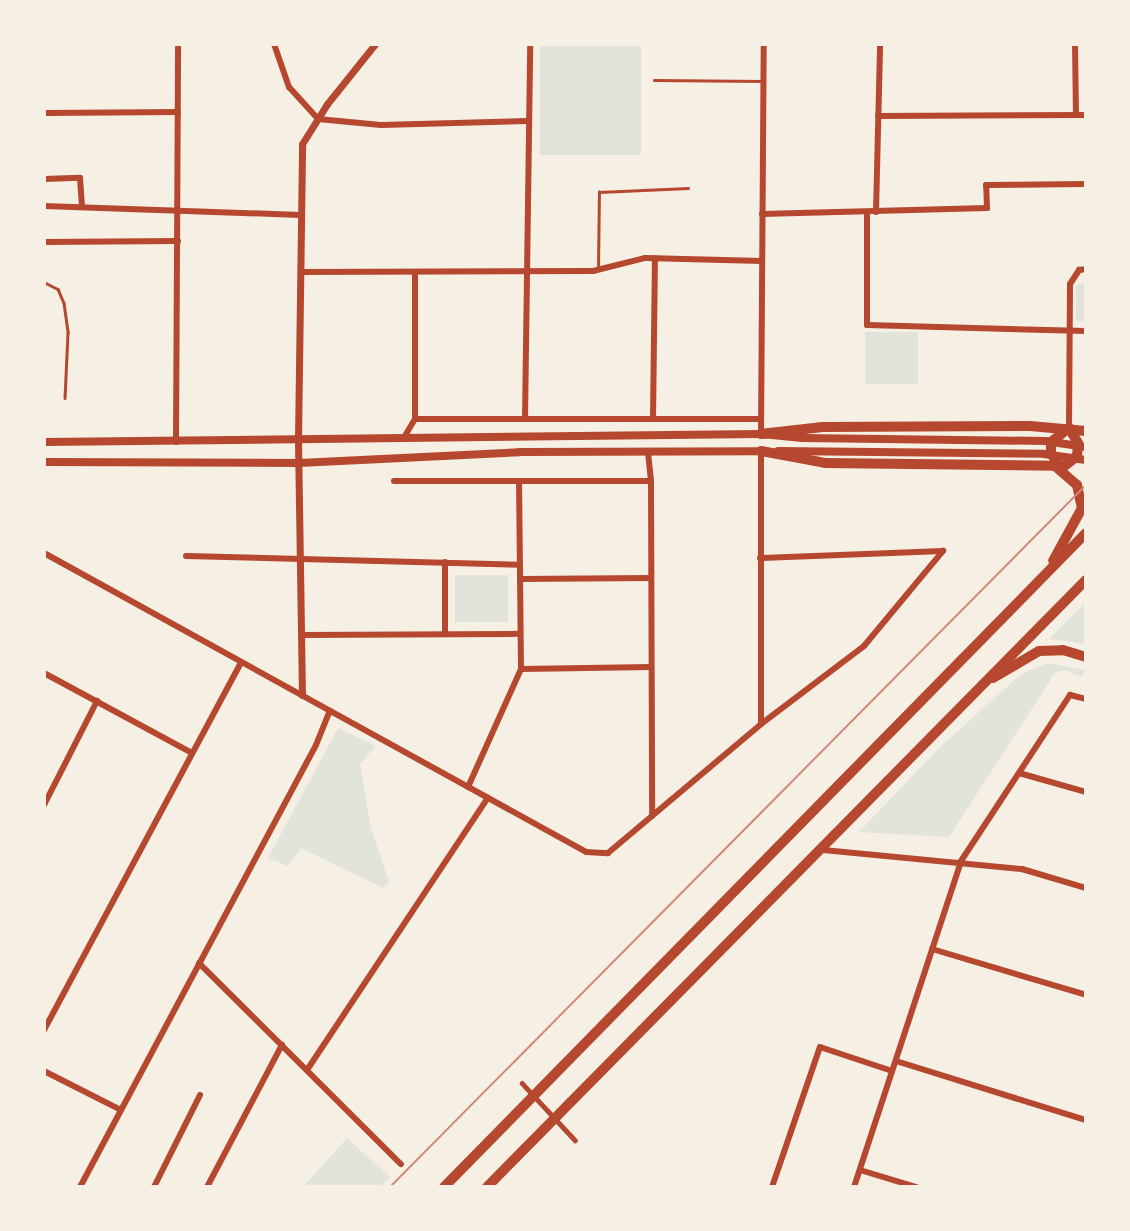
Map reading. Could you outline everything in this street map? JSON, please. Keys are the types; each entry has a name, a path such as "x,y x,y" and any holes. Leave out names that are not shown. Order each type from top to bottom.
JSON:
{"highway":[{"path":"761,434 799,427 1069,428 1086,431"},
{"path":"1061,469 1077,456 1078,443 1069,428"},
{"path":"1043,577 1076,524 1082,508 1077,485 1061,469 1051,453 1051,442 1069,428"},
{"path":"761,451 825,463 1039,464 1061,469"},
{"path":"444,1187 1086,533"},
{"path":"487,1187 823,850 983,682 1086,580"},
{"path":"983,682 1039,652 1063,650 1086,657"}],"main road":[{"path":"44,442 761,434 823,438 1045,441 1086,447"},
{"path":"44,462 299,463 520,452 761,451 1044,454 1086,460"}],"street":[{"path":"176,442 178,44"},
{"path":"274,44 289,87 318,119 381,125 528,121"},
{"path":"302,695 298,440 303,144 318,119 375,44"},
{"path":"525,419 530,44"},
{"path":"761,434 764,44"},
{"path":"876,212 880,44"},
{"path":"1075,44 1076,115"},
{"path":"44,113 178,113"},
{"path":"878,116 1086,115"},
{"path":"44,179 80,178 82,206"},
{"path":"762,214 987,208 986,185 1086,184"},
{"path":"44,206 178,208 301,215"},
{"path":"867,213 867,325 1086,331"},
{"path":"44,242 178,241"},
{"path":"301,272 598,270 655,258 762,261"},
{"path":"653,419 655,258"},
{"path":"1069,428 1072,331 1070,284 1079,270 1086,269"},
{"path":"402,440 415,419 415,272"},
{"path":"415,419 761,419"},
{"path":"761,451 761,724"},
{"path":"648,452 652,481 652,816"},
{"path":"394,481 652,481"},
{"path":"468,787 521,669 519,483"},
{"path":"44,553 586,852 608,853 761,724 864,646 943,551 760,558"},
{"path":"186,556 520,565"},
{"path":"445,562 445,634"},
{"path":"520,579 652,578"},
{"path":"301,635 520,634"},
{"path":"44,1030 241,662"},
{"path":"521,669 652,667"},
{"path":"44,673 192,753"},
{"path":"854,1187 961,861 1070,695 1086,699"},
{"path":"44,804 97,701"},
{"path":"80,1187 330,711"},
{"path":"1019,773 1086,793"},
{"path":"307,1070 488,798"},
{"path":"823,850 961,861 1022,869 1086,888"},
{"path":"932,949 1086,995"},
{"path":"199,963 401,1164"},
{"path":"207,1187 282,1045"},
{"path":"772,1187 820,1047 892,1071"},
{"path":"895,1061 1086,1119"},
{"path":"44,1071 121,1110"},
{"path":"522,1083 575,1140"},
{"path":"154,1187 200,1095"},
{"path":"860,1170 916,1187"}],"lane":[{"path":"654,80 763,81"},
{"path":"598,270 599,192 688,187"},
{"path":"44,282 58,289 64,303 68,333 65,398"}],"shaded area":[{"path":"540,44 641,44 641,155 540,155"},
{"path":"1086,281 1086,322 1076,321 1076,286"},
{"path":"865,332 918,332 918,384 865,384"},
{"path":"455,575 508,575 508,622 455,622"},
{"path":"1086,602 1086,644 1049,639"},
{"path":"1048,663 1085,670 1082,677 1064,670 1055,673 949,837 859,832 938,749 1021,674"},
{"path":"338,728 376,746 360,764 371,828 389,882 383,888 301,848 288,866 268,858"},
{"path":"347,1138 390,1177 380,1187 303,1187"}],"tram line":[{"path":"390,1187 1086,485"}]}
